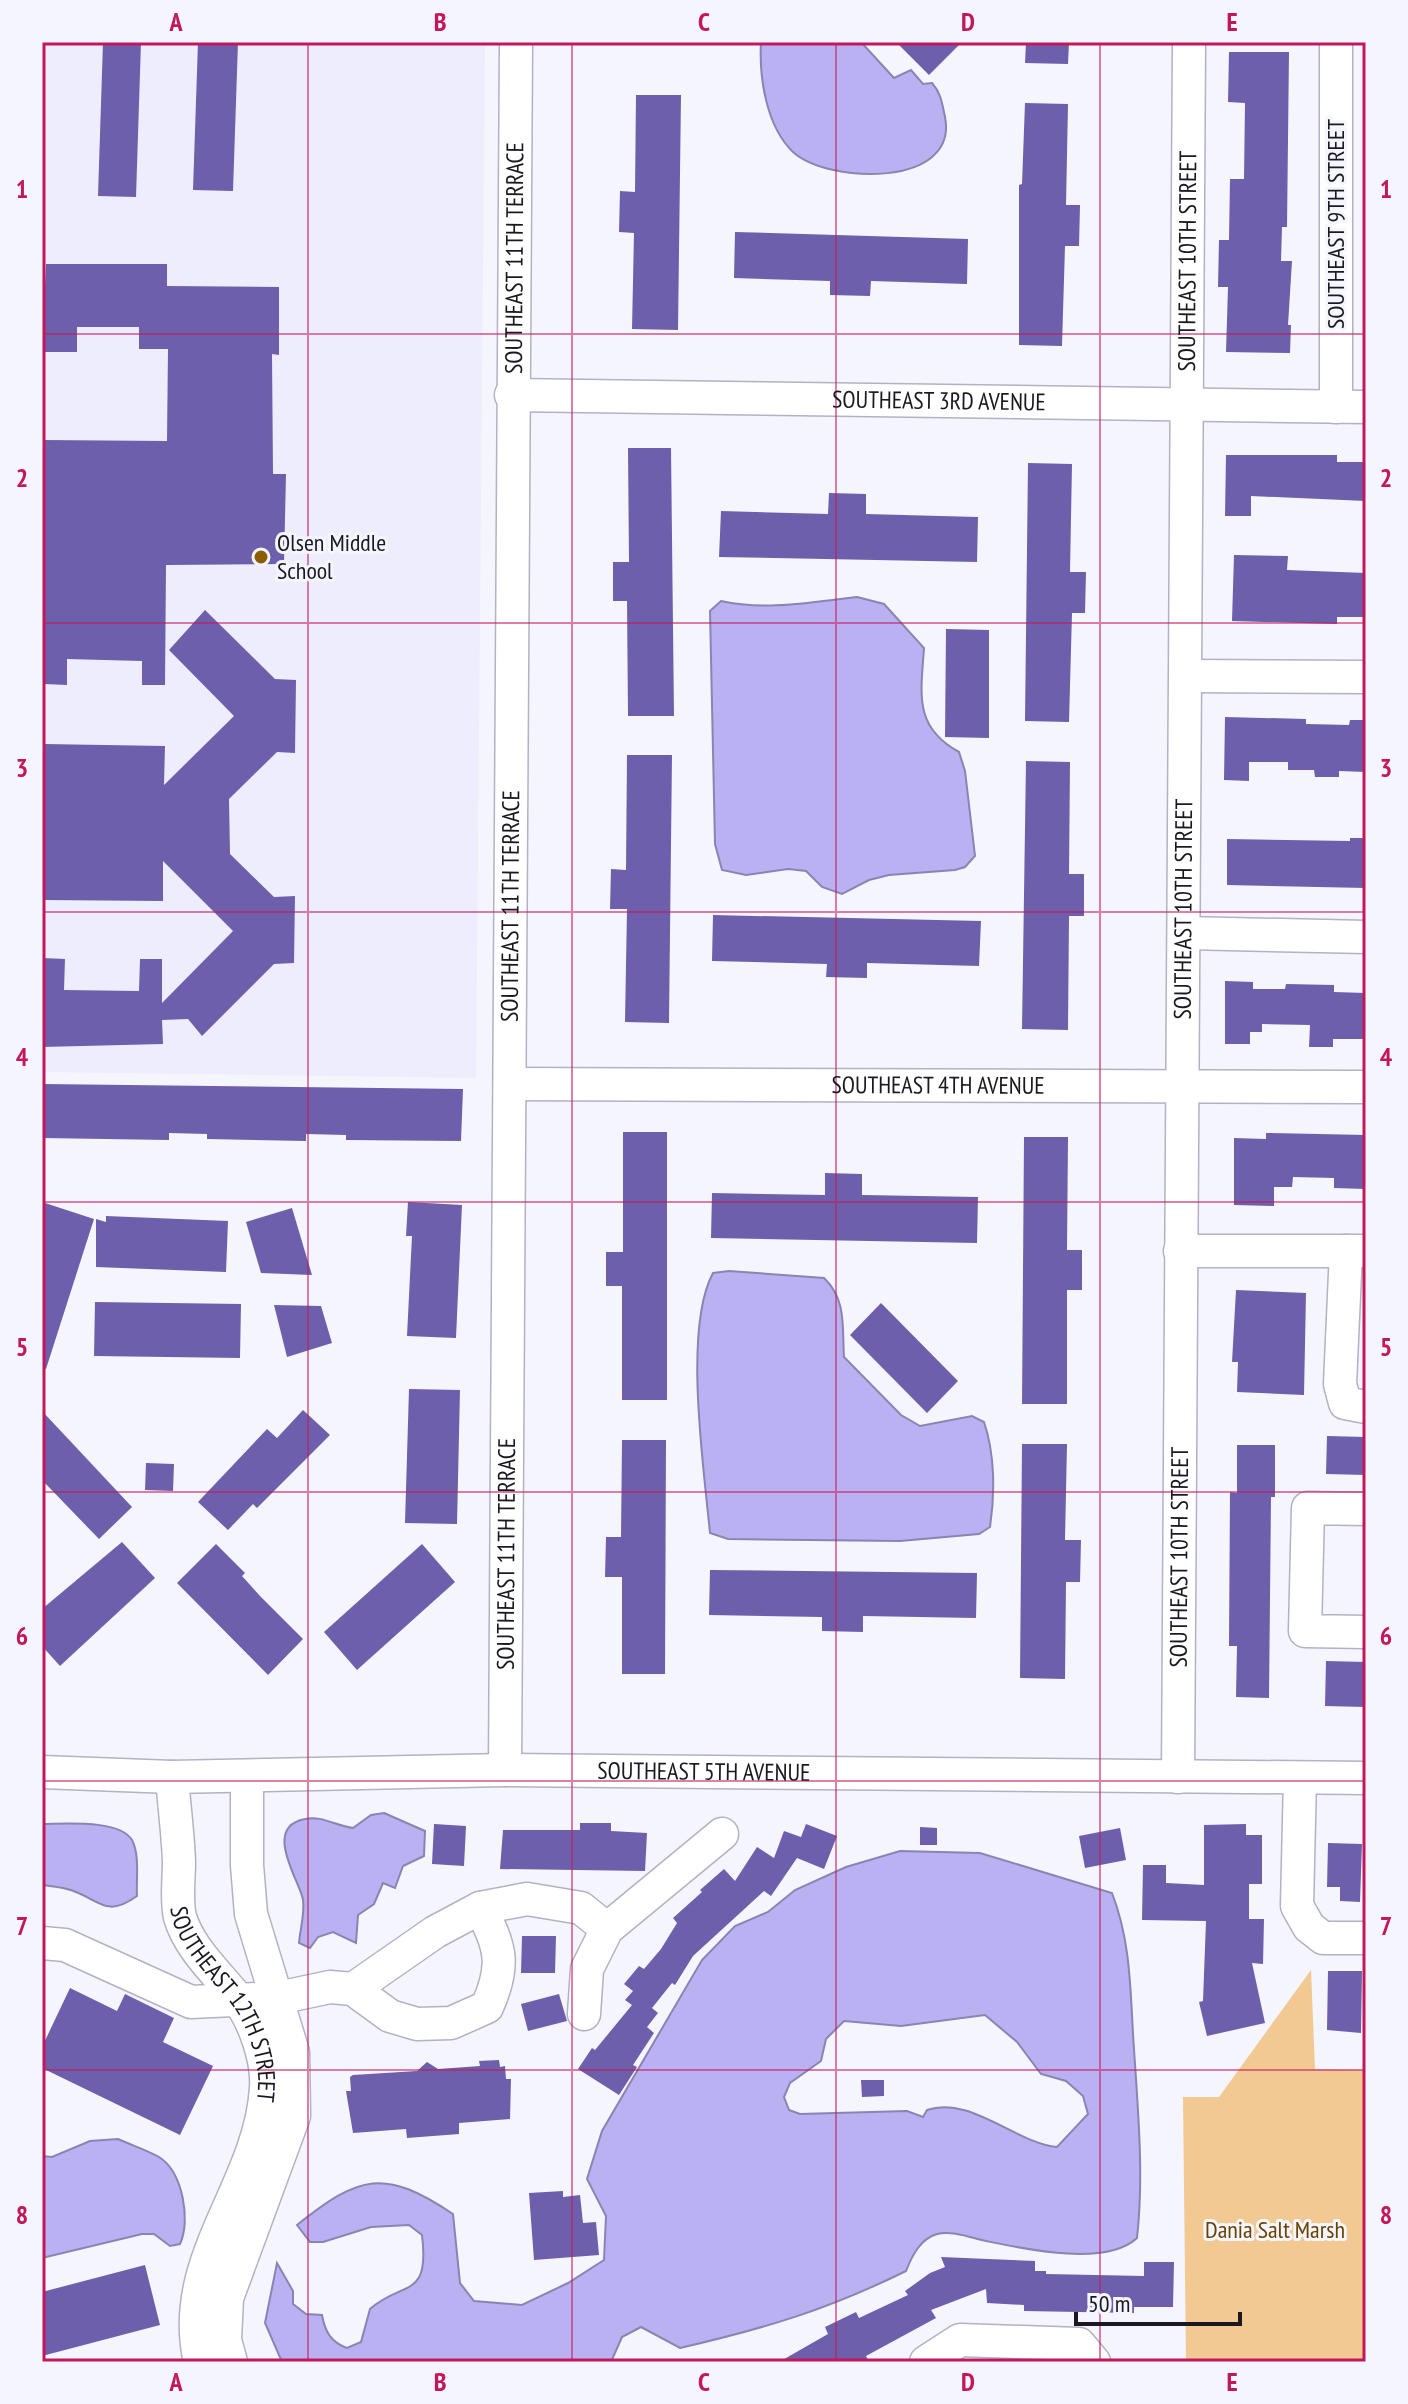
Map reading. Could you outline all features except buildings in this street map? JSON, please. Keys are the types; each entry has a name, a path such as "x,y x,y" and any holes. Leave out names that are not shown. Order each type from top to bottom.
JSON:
{"street":[{"name":"SOUTHEAST 11TH TERRACE","path":"505,1770 511,395 516,42"},
{"name":"SOUTHEAST 10TH STREET","path":"1178,1777 1189,42"},
{"name":"SOUTHEAST 9TH STREET","path":"1336,42 1351,407"},
{"name":"SOUTHEAST 3RD AVENUE","path":"511,395 1351,407"},
{"path":"1187,676 1366,677"},
{"path":"1185,933 1366,937"},
{"name":"SOUTHEAST 4TH AVENUE","path":"510,1084 1366,1087"},
{"path":"1180,1251 1356,1251 1340,1384 1345,1403 1366,1407"},
{"path":"1366,1509 1308,1508 1305,1631 1366,1632"},
{"name":"SOUTHEAST 5TH AVENUE","path":"42,1772 172,1777 505,1770 1366,1778"},
{"name":"SOUTHEAST 12TH STREET","path":"231,2362 225,2340 227,2298 294,2116 293,2052 251,1914 247,1865 247,1776"},
{"name":"SOUTHEAST 12TH STREET","path":"172,1777 180,1917 208,1967 238,2000 262,2051 267,2085 263,2120 248,2170 216,2233 195,2304 200,2362"},
{"path":"1300,1778 1297,1906 1309,1927 1323,1938 1366,1938"},
{"path":"584,2014 587,1969 607,1929 722,1834"},
{"path":"353,1989 435,1932 480,1908 527,1899 581,1908 607,1929"},
{"path":"42,1943 65,1945 191,2002 278,1998 330,1987 353,1989 390,2016 417,2024 451,2023 487,2007 500,1978 497,1938 480,1908"},
{"path":"926,2362 960,2340 1079,2344 1094,2362"}],"shaded area":[{"name":"Olsen Middle School","path":"42,42 485,42 476,1078 42,1072"},
{"path":"761,42 861,42 894,78 911,70 923,84 932,83 943,107 944,140 932,157 912,168 887,173 860,174 810,163 793,152 770,115 761,70"},
{"path":"857,597 884,604 924,648 923,708 934,732 959,752 965,771 975,856 965,867 955,870 889,875 869,880 842,894 822,887 806,871 788,869 746,875 722,870 715,844 710,611 721,601 772,605"},
{"path":"729,1271 824,1278 837,1295 840,1305 844,1357 901,1415 920,1426 972,1416 984,1422 993,1474 990,1527 979,1534 900,1541 728,1539 710,1533 698,1400 699,1328 704,1297 713,1273"},
{"path":"384,1813 425,1831 424,1856 403,1866 395,1888 383,1883 374,1904 358,1915 356,1943 333,1932 318,1937 310,1948 299,1943 303,1900 287,1856 286,1833 292,1824 305,1819 317,1818 353,1828 371,1815"},
{"path":"42,1824 90,1824 125,1833 132,1840 136,1853 137,1896 126,1903 109,1906 67,1889 42,1885"},
{"path":"900,1851 980,1853 1112,1893 1127,1951 1131,1989 1140,2144 1137,2238 1123,2247 1086,2254 1043,2251 955,2234 937,2234 921,2244 906,2271 849,2297 768,2325 680,2348 641,2327 622,2337 611,2362 282,2362 265,2323 277,2263 293,2291 293,2304 306,2314 322,2315 330,2336 347,2348 361,2342 370,2309 411,2286 422,2270 422,2235 409,2225 371,2227 323,2242 310,2242 297,2225 356,2187 390,2184 408,2189 453,2214 460,2283 474,2301 522,2305 568,2283 604,2260 606,2216 587,2179 602,2131 702,1960 735,1926 768,1912 795,1890 846,1867","holes":["985,2015 1017,2042 1041,2074 1066,2081 1083,2096 1088,2114 1057,2147 1041,2144 959,2109 943,2107 927,2110 923,2117 907,2111 800,2114 789,2110 784,2097 790,2083 821,2061 826,2039 844,2021 901,2026"]},
{"path":"118,2139 159,2157 174,2174 185,2210 180,2244 170,2246 154,2234 142,2234 42,2258 42,2156 52,2157 90,2141"}],"green space":[{"name":"Dania Salt Marsh","path":"1311,1970 1315,2069 1366,2070 1366,2362 1186,2362 1183,2097 1219,2097"}],"place":[{"name":"Olsen Middle School","path":"261,557"}]}
